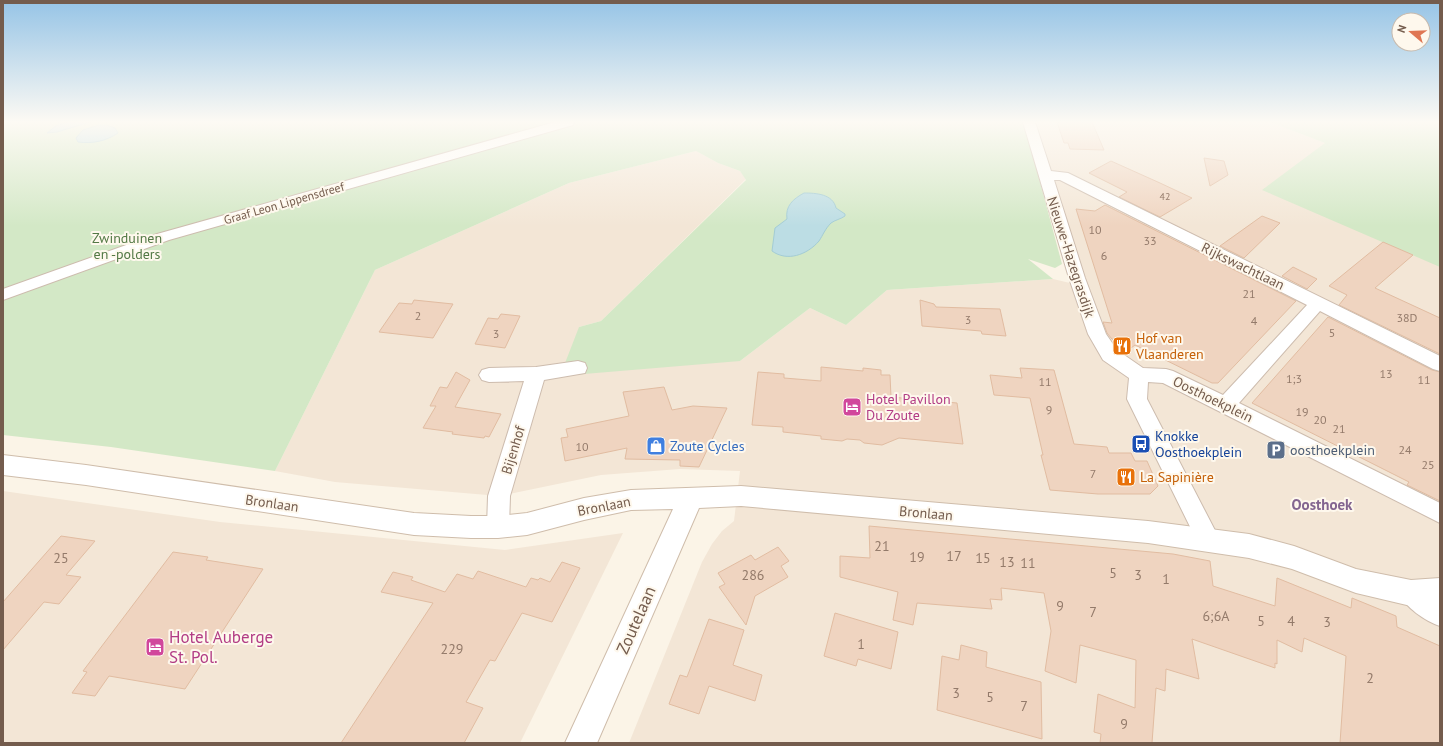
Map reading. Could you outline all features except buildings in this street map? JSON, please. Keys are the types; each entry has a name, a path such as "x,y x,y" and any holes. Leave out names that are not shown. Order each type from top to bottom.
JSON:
{"street":[{"name":"Graaf Leon Lippensdreef","path":"3,295 163,237 445,157"},
{"name":"Nieuwe-Hazegrasdijk","path":"1040,157 1077,278 1097,334 1110,355 1139,375"},
{"name":"Rijkswachtlaan","path":"1045,175 1063,176 1440,364"},
{"path":"1226,404 1318,303"},
{"path":"489,375 536,374 578,368"},
{"name":"Bijenhof","path":"498,527 499,496 536,374"},
{"path":"1139,375 1137,399 1208,540 1249,546 1294,558 1356,581 1411,593 1440,591"},
{"name":"Oosthoekplein","path":"1139,375 1166,376 1226,404 1440,514"},
{"name":"Bronlaan","path":"3,465 86,475 414,524 498,527 527,524 584,508 631,500 741,496 1140,532 1208,540"},
{"name":"Zoutelaan","path":"581,743 691,497"},
{"path":"1411,593 1440,615"}],"shaded area":[{"path":"673,157 707,157 718,163 740,171 746,179 601,321 579,327 740,361 810,308 846,325 887,290 1053,279 1087,287 1044,157 1362,157 1440,186 1440,743 629,743 702,562 712,544 722,531 734,521 740,471 680,469 601,475 499,496 335,482 275,471 375,270 569,183"},
{"path":"3,491 220,522 505,550 623,533 520,743 3,743"}],"green space":[{"name":"Zwinduinen en -polders","path":"3,157 673,157 569,183 375,270 275,471 111,447 3,435"},
{"path":"707,157 1033,157 1062,264 1055,268 1028,259 1053,279 887,290 846,325 810,308 740,361 560,376 579,327 601,321 746,180 740,171 718,163"},
{"path":"1306,157 1440,157 1440,267 1262,190"}],"water":[{"path":"804,193 814,193 828,197 834,203 836,208 845,214 845,216 831,223 819,241 809,250 790,256 778,254 772,251 775,228 787,219 787,210 791,203"}],"place":[{"name":"Hof van Vlaanderen","path":"1122,346"},
{"name":"Hotel Pavillon Du Zoute","path":"852,407"},
{"name":"Knokke Oosthoekplein","path":"1141,444"},
{"name":"Zoute Cycles","path":"656,446"},
{"name":"oosthoekplein","path":"1276,450"},
{"name":"La Sapinière","path":"1126,477"},
{"name":"Hotel Auberge St. Pol.","path":"155,647"}],"district":[{"name":"Oosthoek","path":"1322,504"}]}
